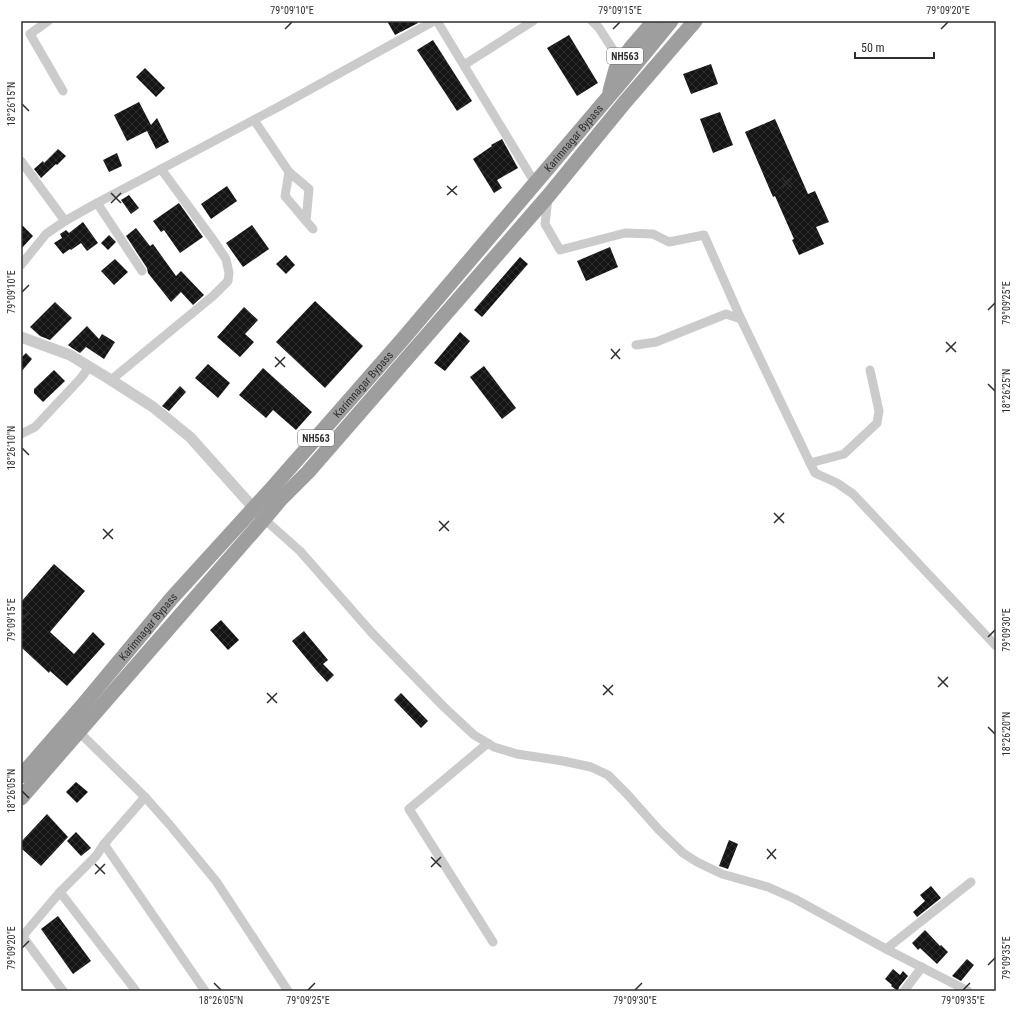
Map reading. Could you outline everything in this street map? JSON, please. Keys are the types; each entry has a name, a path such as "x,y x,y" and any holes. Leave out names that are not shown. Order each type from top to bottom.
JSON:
{"highway":[{"name":"NH563","path":"608,98 616,69 630,49 654,21"},
{"name":"Karimnagar Bypass","path":"21,776 87,700 171,599 253,507 273,487 402,340 608,98 671,21"},
{"name":"NH563","path":"548,195 695,21"},
{"name":"Karimnagar Bypass","path":"21,798 281,499 308,472 548,195"}],"street":[{"path":"22,261 46,234 64,222 434,21"},
{"path":"437,21 535,183"},
{"path":"464,65 534,21"},
{"path":"592,21 599,28 621,62"},
{"path":"44,22 30,34 63,91"},
{"path":"254,120 289,172 309,189 306,222"},
{"path":"21,161 64,222"},
{"path":"111,380 213,296 228,281 229,273 226,259 214,240 161,169"},
{"path":"289,172 285,196 313,229"},
{"path":"548,195 545,224 560,250 625,233 653,234 669,242 704,235 741,319 815,473 837,483 854,494 996,646"},
{"path":"97,203 142,271"},
{"path":"636,345 656,342 726,314 741,319"},
{"path":"21,337 70,355 153,408 190,437 264,519 300,551 372,633 444,707 474,735 494,747 517,754 591,767 608,775 659,830 683,853 697,862 722,874 768,887 796,899 886,949 968,991"},
{"path":"21,434 35,427 81,378 89,367"},
{"path":"810,464 844,454 877,423 879,411 870,370"},
{"path":"79,732 145,797 216,881 288,991"},
{"path":"488,743 409,809 493,942"},
{"path":"63,991 22,938 60,892 96,856 104,844 145,797"},
{"path":"104,844 205,991"},
{"path":"886,949 971,882"},
{"path":"60,892 136,991"},
{"path":"904,991 922,967"}],"building":[{"path":"387,21 417,21 418,23 395,35"},
{"path":"569,35 598,83 577,96 547,48"},
{"path":"433,40 472,101 457,111 417,50"},
{"path":"711,64 718,84 691,94 683,74"},
{"path":"145,68 165,88 156,97 136,77"},
{"path":"139,102 151,125 157,118 169,142 156,149 147,131 127,141 114,115"},
{"path":"720,112 733,145 713,153 700,119"},
{"path":"775,119 808,194 815,191 829,222 816,227 824,244 799,255 792,240 794,239 775,196 773,197 745,132"},
{"path":"502,139 518,168 497,180 502,188 494,193 473,159 492,146 491,145"},
{"path":"58,149 66,156 41,178 34,169 43,161 44,163"},
{"path":"117,153 122,166 109,172 103,160"},
{"path":"227,186 237,201 211,219 201,204"},
{"path":"129,195 139,208 131,214 121,200"},
{"path":"179,203 203,237 180,253 164,230 161,232 153,221"},
{"path":"83,222 98,243 87,251 81,243 63,254 54,243 62,238 60,234 66,230 69,233"},
{"path":"21,224 33,236 21,249"},
{"path":"252,225 269,249 243,267 226,243"},
{"path":"136,228 150,246 153,244 176,276 181,271 204,295 193,305 181,292 171,302 148,273 147,268 126,236"},
{"path":"109,235 116,242 108,250 101,243"},
{"path":"610,247 618,267 586,281 577,261"},
{"path":"286,255 295,265 286,274 276,264"},
{"path":"520,257 528,264 482,317 474,310"},
{"path":"115,259 128,272 114,285 101,271"},
{"path":"315,301 363,346 325,388 276,342"},
{"path":"55,302 72,318 50,340 40,336 30,327"},
{"path":"244,307 258,320 245,334 254,342 240,357 217,337"},
{"path":"87,326 99,339 102,334 115,342 104,359 86,347 80,353 68,345"},
{"path":"460,332 470,341 445,371 434,363"},
{"path":"26,353 32,359 21,372 21,358"},
{"path":"208,364 230,383 218,398 195,378"},
{"path":"484,366 516,408 502,419 470,377"},
{"path":"263,368 312,412 296,430 273,410 266,418 239,395"},
{"path":"54,370 65,381 43,402 34,393 34,389"},
{"path":"180,386 186,392 169,411 162,406"},
{"path":"54,564 85,591 50,632 74,654 93,632 105,644 67,686 50,671 49,673 21,647 21,602"},
{"path":"221,620 239,640 228,650 210,630"},
{"path":"304,631 328,660 323,664 334,675 327,682 292,641"},
{"path":"401,693 428,721 421,728 394,700"},
{"path":"76,782 88,792 77,803 66,792"},
{"path":"47,814 68,837 41,866 21,848 21,842"},
{"path":"76,832 91,848 81,856 67,841"},
{"path":"729,840 738,844 728,869 719,866"},
{"path":"931,886 941,898 917,917 913,912 925,901 920,895"},
{"path":"58,916 91,961 73,974 41,929"},
{"path":"925,930 948,952 937,964 920,948 918,950 912,943"},
{"path":"967,959 974,965 961,981 952,976"},
{"path":"893,969 900,975 903,971 908,976 899,987 898,991 885,979"}]}
